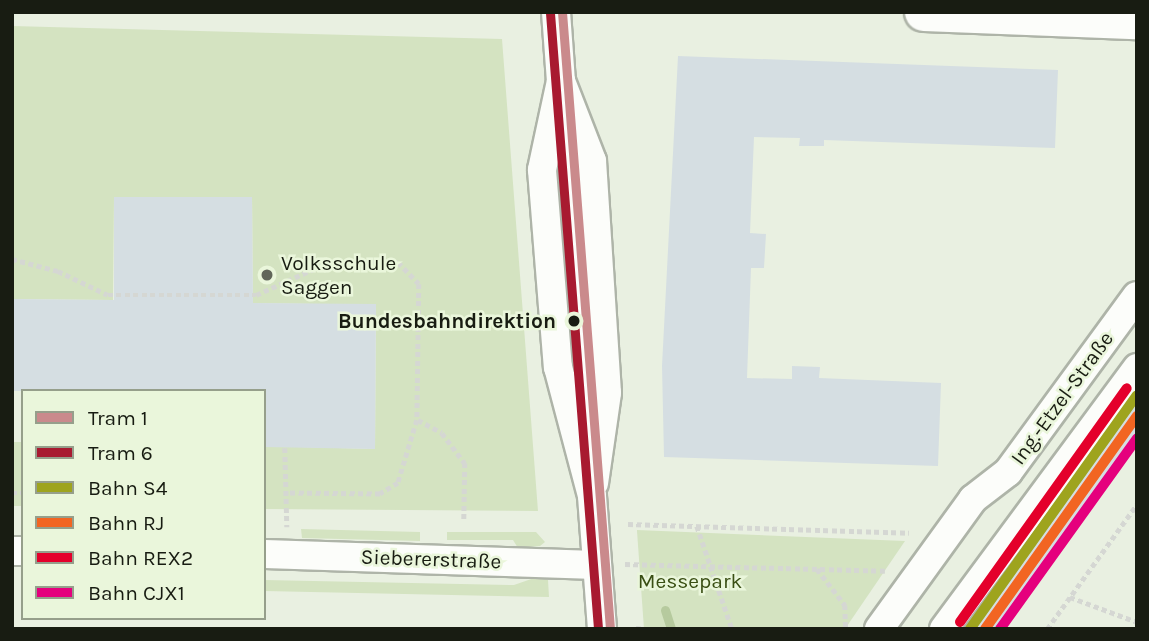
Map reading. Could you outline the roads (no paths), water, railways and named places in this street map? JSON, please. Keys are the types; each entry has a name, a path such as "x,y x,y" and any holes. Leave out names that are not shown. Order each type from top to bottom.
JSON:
{"street":[{"path":"555,12 561,80 592,161 607,393 592,496"},
{"path":"924,12 1137,20"},
{"path":"561,80 542,170 558,367 592,496 602,629"},
{"name":"Ing.-Etzel-Straße","path":"879,629 902,580 973,499 1008,472 1137,296"},
{"path":"944,629 1137,368"},
{"name":"Siebererstraße","path":"275,554 597,565"}],"waterway":[{"path":"665,610 671,629"}],"tram line":[{"name":"1","path":"562,12 610,629"},
{"name":"6","path":"550,13 598,629"}],"rail line":[{"name":"REX2","path":"960,622 1127,388"},
{"name":"S4","path":"970,629 1137,395"},
{"name":"RJ","path":"985,629 1137,416"},
{"name":"CJX1","path":"1000,629 1137,438"}],"place":[{"name":"Volksschule Saggen","path":"267,275"},
{"name":"Bundesbahndirektion","path":"574,321"}],"park label":[{"name":"Messepark","path":"690,581"}]}
